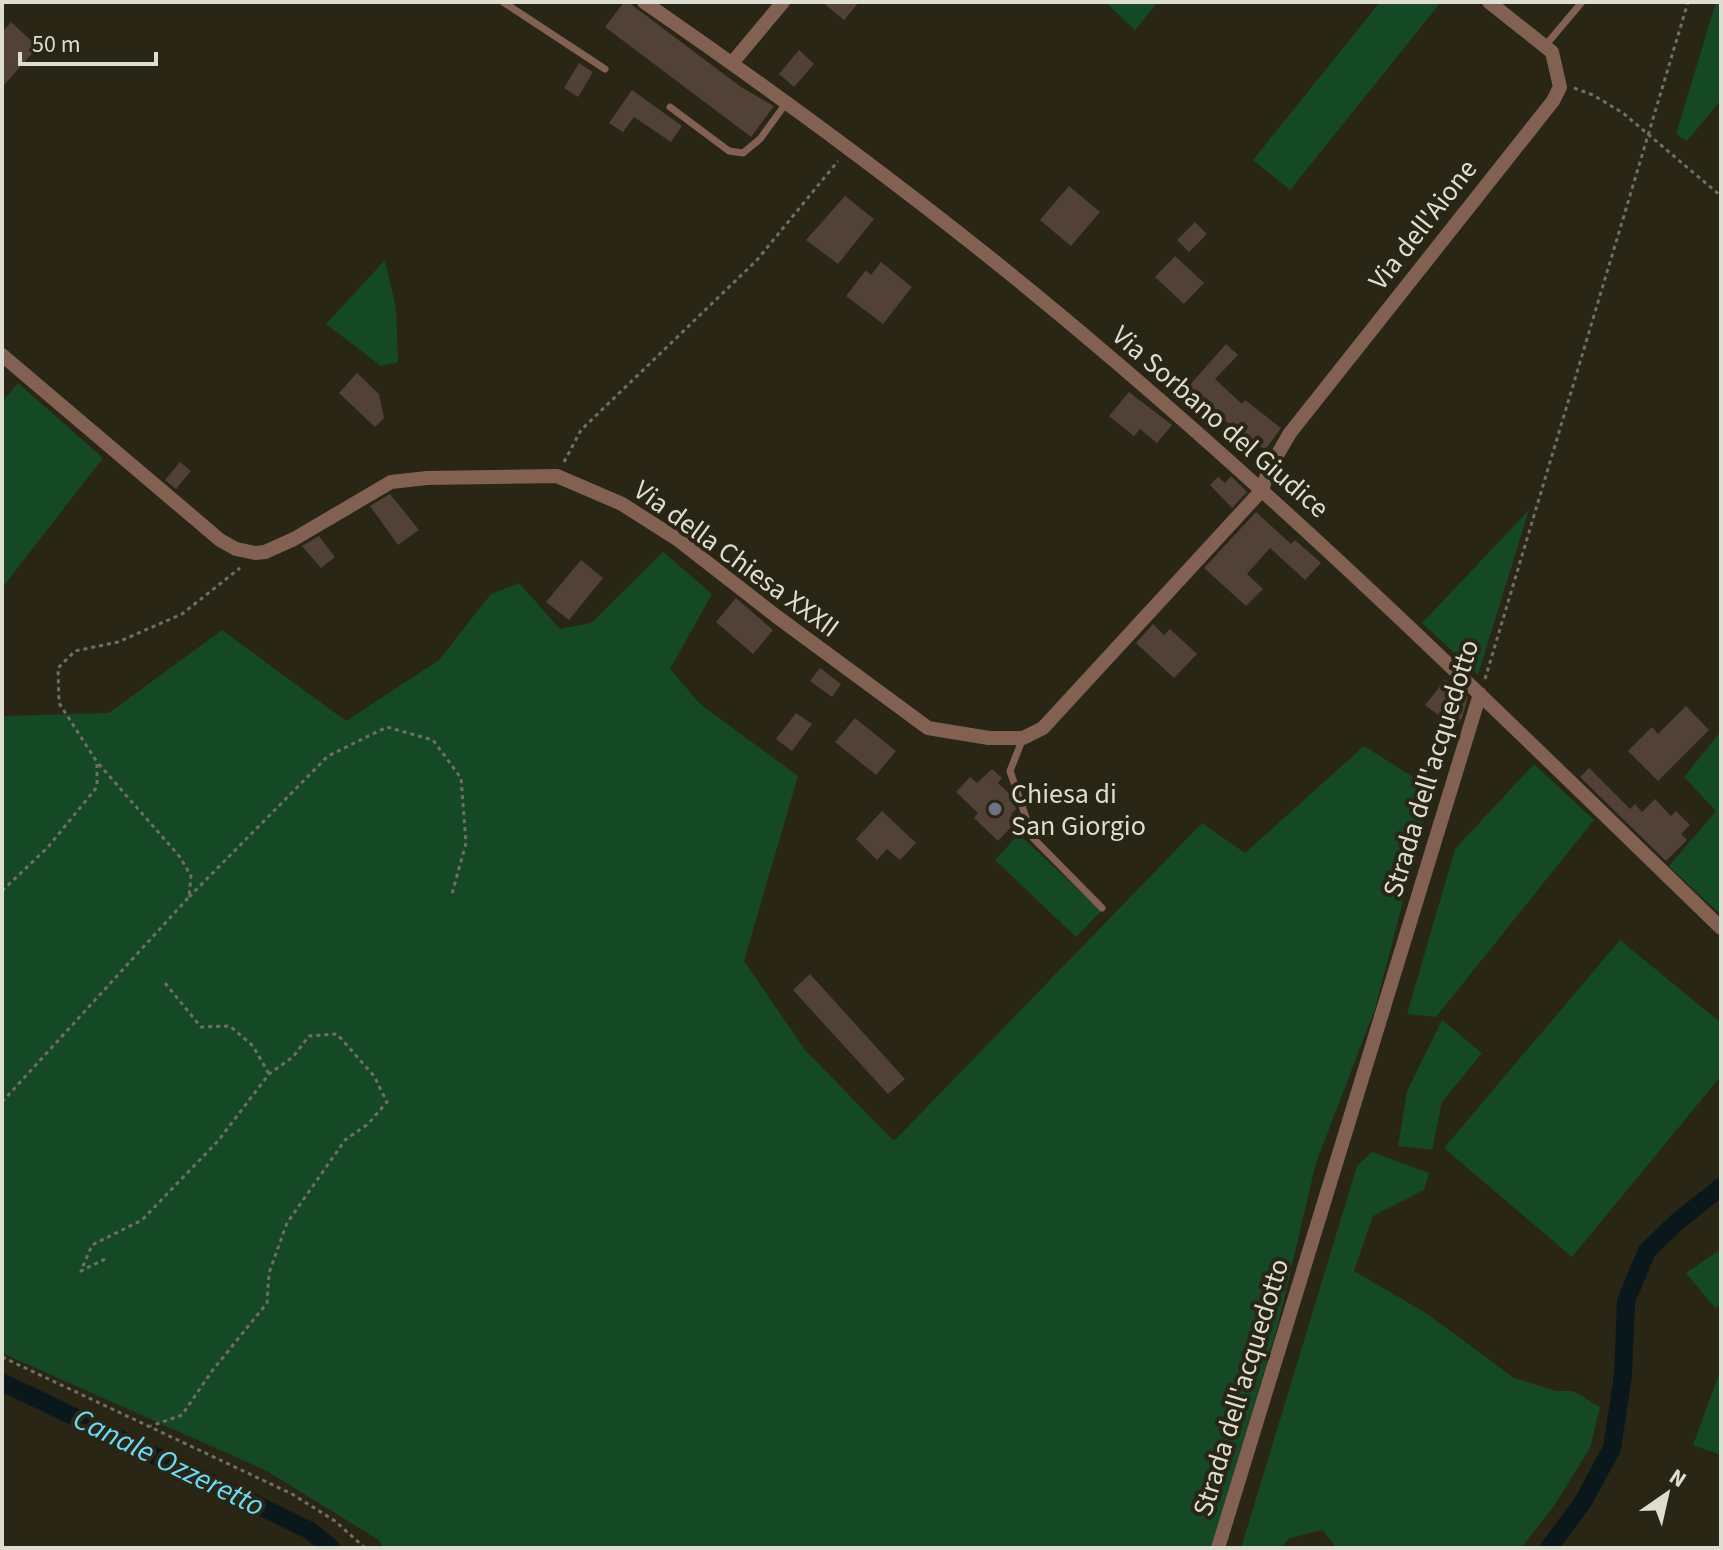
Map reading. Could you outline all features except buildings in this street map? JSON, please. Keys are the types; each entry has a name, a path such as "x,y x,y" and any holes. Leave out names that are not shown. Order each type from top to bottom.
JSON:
{"street":[{"name":"Via Sorbano del Giudice","path":"644,2 849,148 1109,356 1262,490 1480,694 1721,928"},
{"path":"732,63 783,2"},
{"path":"1492,3 1552,52 1560,87"},
{"name":"Via dell'Aione","path":"1262,490 1269,469 1290,433 1553,101 1560,87"},
{"path":"2,355 220,540 236,549 255,553"},
{"name":"Via della Chiesa XXXII","path":"255,553 294,539 391,482 427,478 557,476 622,504 677,539 928,728 989,738 1023,738"},
{"path":"1023,738 1043,728 1262,490"},
{"name":"Strada dell'acquedotto","path":"1218,1548 1480,694"}],"lane":[{"path":"503,2 605,69"},
{"path":"1545,46 1582,2"},
{"path":"670,107 729,151 743,153 760,139 787,102"},
{"path":"1023,738 1010,771 1033,838 1102,908"}],"path":[{"name":"Strada dell'acquedotto","path":"1480,694 1688,2"},
{"path":"1560,87 1593,95 1623,113 1721,196"},
{"path":"557,476 581,430 757,260 849,148"},
{"path":"189,897 191,876 180,857 97,762 59,703 58,668 75,651 118,642 182,614 255,553"},
{"path":"2,1102 189,897 328,756 387,727 433,740 461,778 466,843 452,894"},
{"path":"2,891 48,847 97,787 97,762"},
{"path":"165,983 201,1027 230,1026 253,1046 269,1074"},
{"path":"105,1259 81,1271 92,1245 142,1220 218,1141 269,1074 293,1057 309,1036 337,1034 374,1076 387,1102 368,1124 345,1140 287,1223 269,1273 267,1303 212,1371 182,1415 151,1426"},
{"path":"2,1357 292,1494 335,1521 365,1548"}],"green space":[{"path":"1105,2 1158,2 1135,30"},
{"path":"1380,2 1441,2 1290,190 1253,160"},
{"path":"1716,2 1721,2 1721,100 1687,141 1676,134"},
{"path":"385,260 396,308 398,362 381,366 326,324"},
{"path":"18,383 103,458 2,588 2,402"},
{"path":"1529,510 1478,675 1422,623"},
{"path":"663,552 712,594 670,669 700,704 798,776 744,961 805,1050 894,1141 1202,823 1245,853 1364,746 1432,789 1375,1009 1316,1163 1278,1325 1211,1548 383,1548 379,1540 265,1470 2,1353 2,716 109,713 222,630 346,721 439,660 491,594 519,583 560,629 591,623"},
{"path":"1721,731 1721,915 1669,866 1716,811 1684,777"},
{"path":"1534,764 1594,820 1436,1017 1407,1014 1455,849"},
{"path":"1019,834 1101,911 1076,937 995,860"},
{"path":"1620,940 1721,1023 1721,1076 1572,1257 1444,1148"},
{"path":"1442,1020 1482,1053 1442,1102 1432,1150 1398,1146 1407,1091"},
{"path":"1372,1152 1429,1173 1424,1190 1373,1216 1354,1271 1426,1313 1514,1378 1556,1391 1573,1391 1600,1407 1590,1448 1554,1506 1521,1548 1337,1548 1322,1530 1290,1538 1280,1548 1241,1548 1357,1166"},
{"path":"1721,1249 1721,1304 1715,1308 1686,1273"},
{"path":"1721,1369 1721,1455 1693,1445"}],"waterway":[{"name":"Canale Ozzeretto","path":"1549,1548 1583,1502 1612,1448 1623,1375 1626,1301 1647,1251 1678,1221 1721,1187"},
{"name":"Canale Ozzeretto","path":"2,1382 309,1530 331,1548"}],"place":[{"name":"Chiesa di San Giorgio","path":"995,809"}]}
